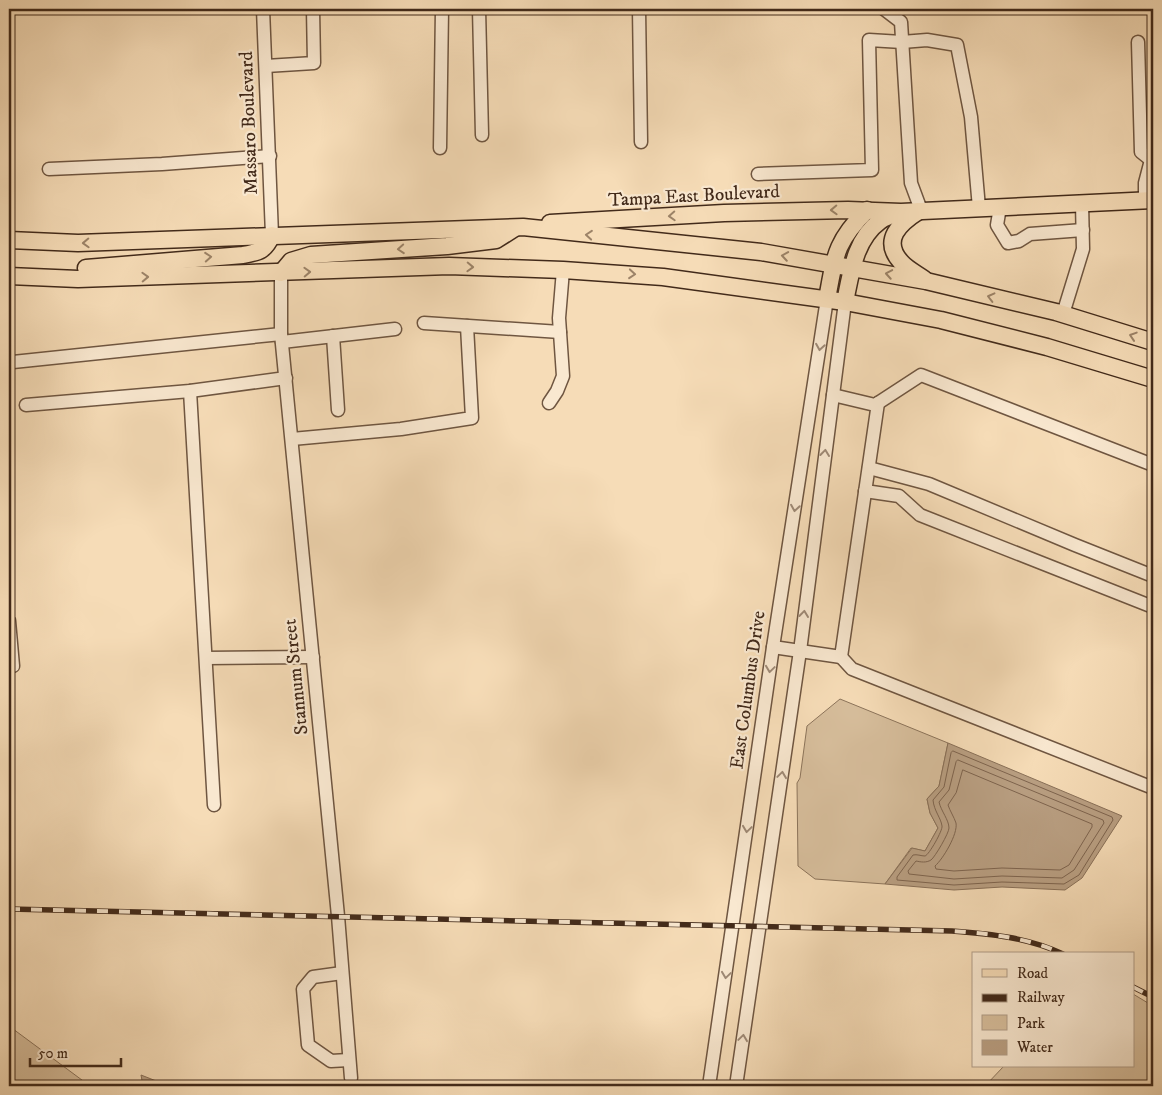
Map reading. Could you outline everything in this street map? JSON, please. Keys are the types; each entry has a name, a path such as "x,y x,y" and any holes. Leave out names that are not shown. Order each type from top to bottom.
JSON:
{"main road":[{"name":"Tampa East Boulevard","path":"519,227 543,223 724,214 867,210 901,212 1149,200"},
{"path":"827,299 837,250 846,234 867,210"},
{"path":"921,210 905,220 896,230 893,241 894,249 901,262 926,281"},
{"name":"Tampa East Boulevard","path":"845,302 852,268 859,247 867,234 881,221 901,212"},
{"path":"280,273 291,261 311,255 496,240 519,227"},
{"path":"9,240 78,243 519,227 734,249 833,264 926,281 1063,314 1153,342"},
{"path":"58,278 71,270 256,252 264,249 272,235"},
{"path":"9,276 58,278 280,273 449,266 563,270 663,277 827,299 940,320 1047,347 1153,379"}],"street":[{"name":"Massaro Boulevard","path":"263,9 272,235"},
{"path":"266,66 314,64 313,9"},
{"path":"440,148 442,9"},
{"path":"479,9 482,135"},
{"path":"639,9 641,142"},
{"path":"884,9 901,22 911,183 921,210"},
{"path":"758,174 872,170 869,40 902,42 927,40 957,45 971,117 979,208"},
{"path":"1138,42 1141,152 1152,160 1145,183 1149,200"},
{"path":"49,169 162,164 270,156"},
{"path":"1063,314 1083,249 1082,203"},
{"path":"1000,207 997,225 1008,243 1019,241 1030,234 1083,230"},
{"path":"549,403 557,391 563,376 559,318 563,270"},
{"name":"Stannum Street","path":"280,273 282,338 313,657 350,1078"},
{"name":"East Columbus Drive","path":"710,1086 773,647 827,299"},
{"path":"736,1086 800,651 845,302"},
{"path":"424,323 560,332"},
{"path":"292,439 401,429 472,418 467,326"},
{"path":"13,362 282,338 333,336 395,329"},
{"path":"333,336 338,410"},
{"path":"833,395 875,405 921,375 1153,465"},
{"path":"26,405 190,391 286,378"},
{"path":"190,391 214,804"},
{"path":"841,657 878,403"},
{"path":"869,468 930,484 1153,576"},
{"path":"865,491 899,496 920,515 1153,607"},
{"path":"9,621 13,666 9,666"},
{"path":"773,647 841,657 852,669 1153,788"},
{"path":"206,658 313,657"},
{"path":"342,973 313,977 303,989 308,1045 331,1061 349,1060"}],"green space":[{"path":"840,699 948,743 939,786 927,799 930,813 938,828 925,851 911,848 885,884 815,879 798,866 797,783 800,778 807,726"},
{"path":"1134,995 1153,1006 1153,1086 985,1086 1002,1068 1134,1068"},
{"path":"9,1026 90,1086 9,1086"}],"water":[{"path":"948,743 1122,816 1082,878 1065,890 1002,887 954,890 885,884 912,848 925,851 938,828 930,813 927,799 939,786"},
{"path":"141,1075 169,1086 143,1086"}],"railway":[{"path":"9,909 952,931 1022,940 1058,952"},
{"path":"1134,988 1153,997"}]}
